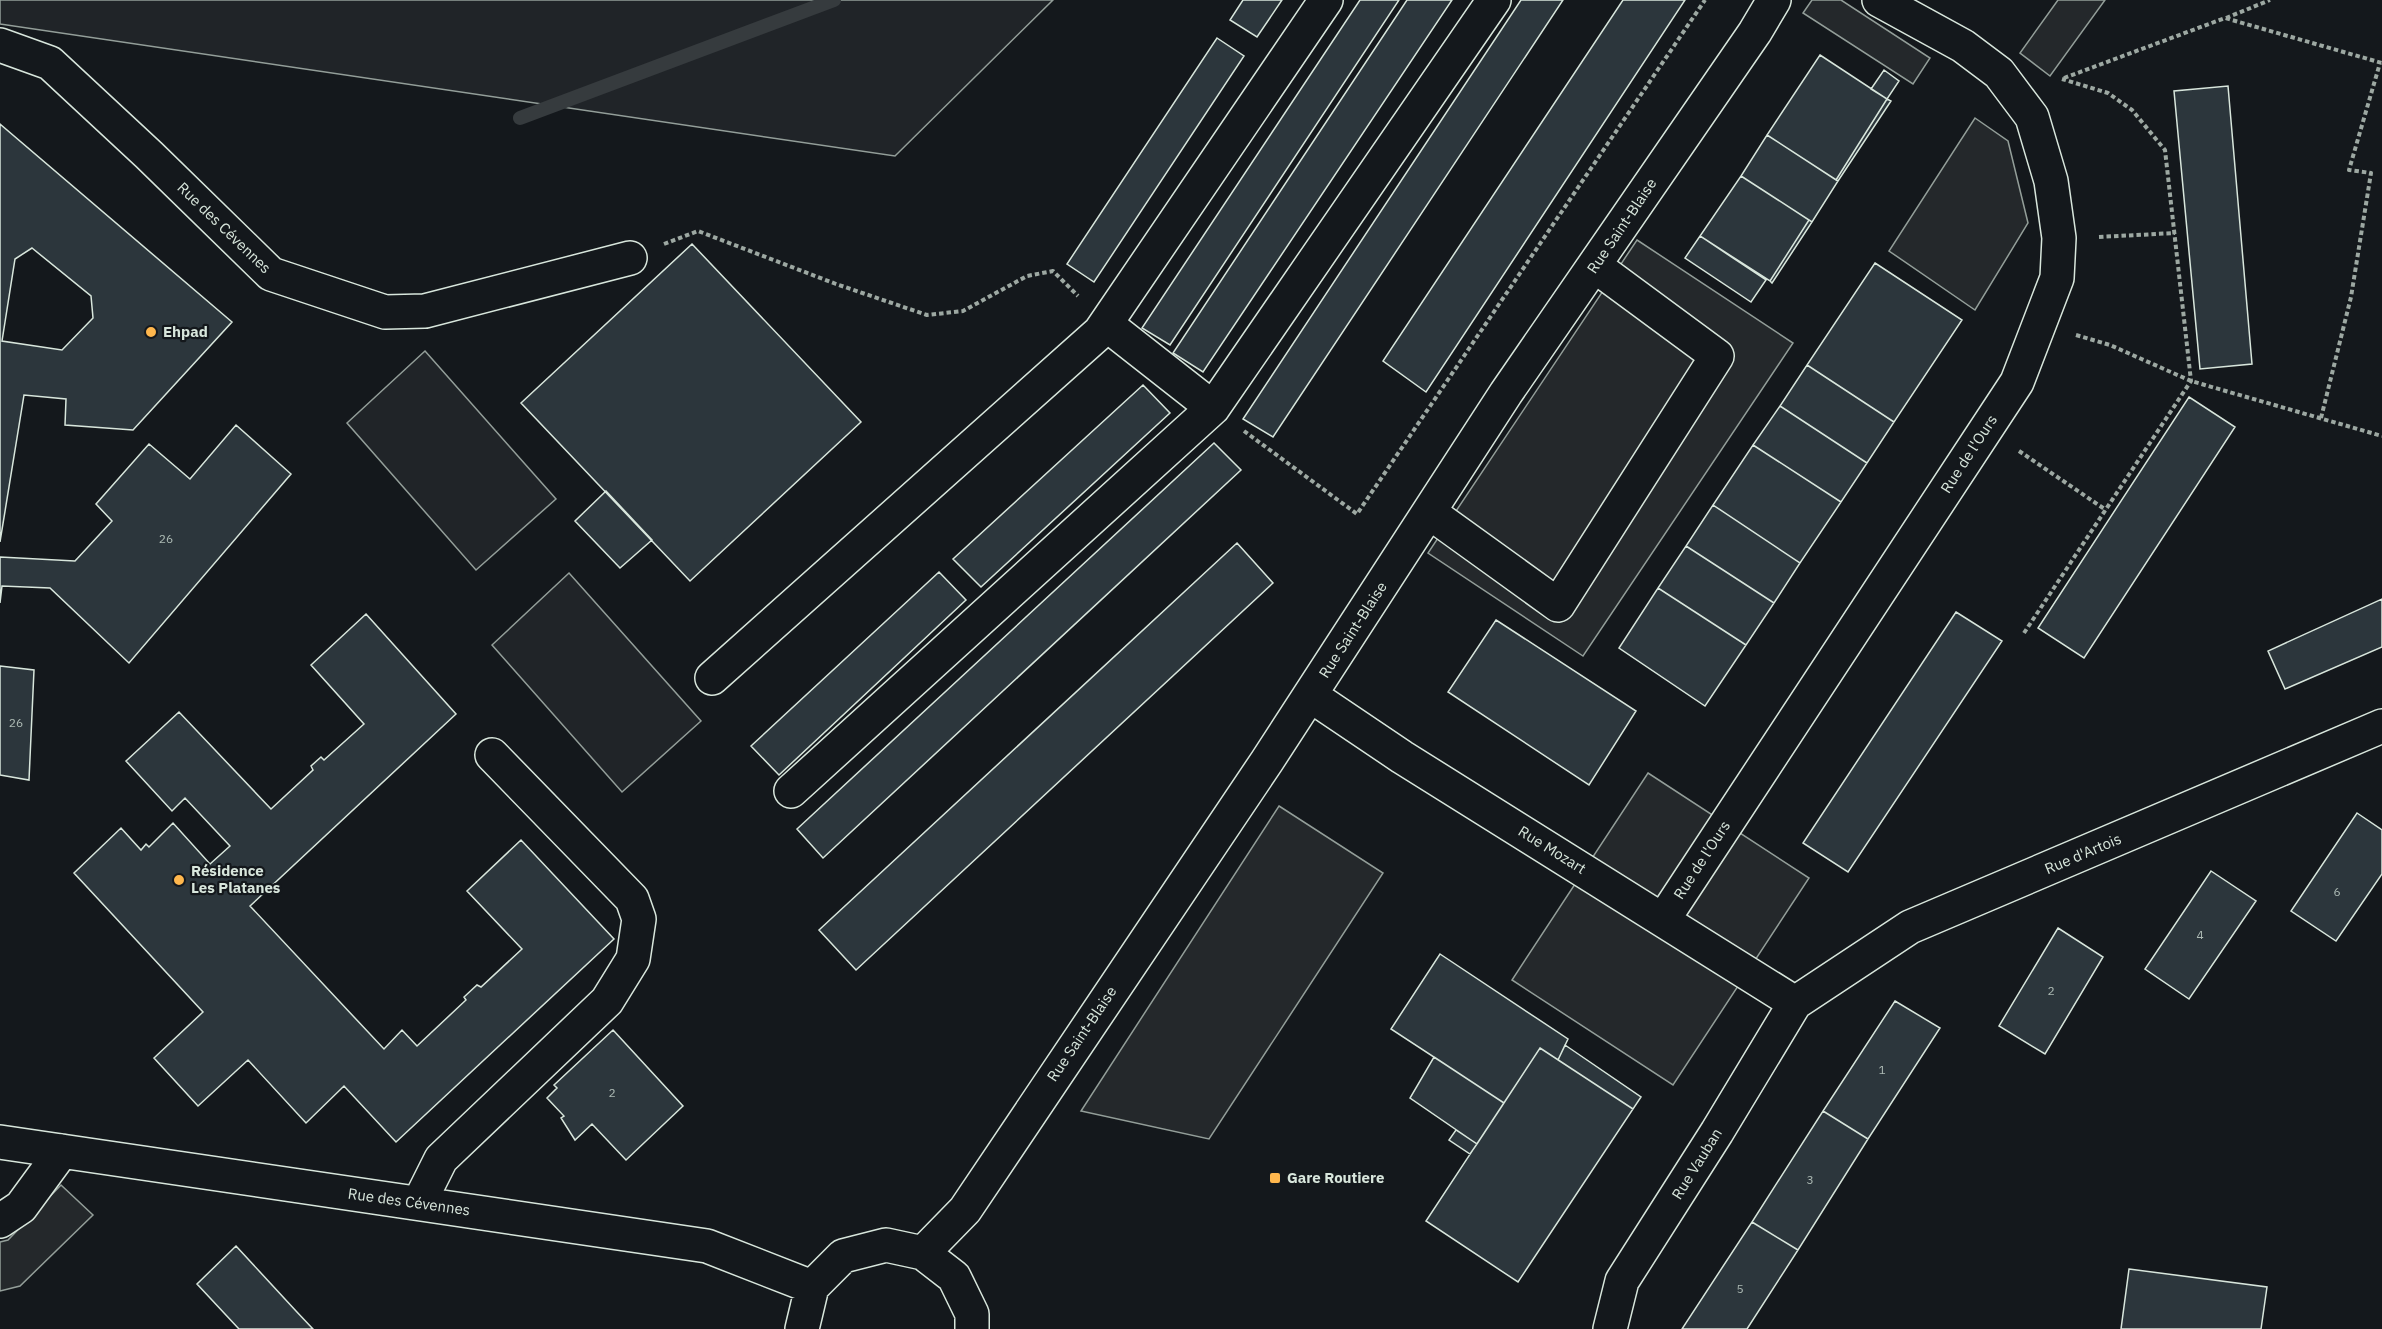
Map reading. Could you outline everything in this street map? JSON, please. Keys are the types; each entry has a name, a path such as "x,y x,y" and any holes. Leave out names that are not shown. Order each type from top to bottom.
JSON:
{"street":[{"path":"712,678 1101,332 1326,0"},
{"path":"791,790 1213,408 1494,0"},
{"name":"Rue Saint-Blaise","path":"923,1253 965,1210 1310,695 1506,393 1755,32 1774,0"},
{"name":"Rue de l'Ours","path":"1663,920 2017,382 2057,278 2059,238 2051,181 2032,117 1999,73 1963,45 1879,0"},
{"name":"Rue des Cévennes","path":"0,45 50,63 149,155 271,274 385,312 425,311 630,258"},
{"path":"1429,512 1558,605 1718,356 1595,266"},
{"path":"1106,324 1213,408"},
{"name":"Rue Mozart","path":"1310,695 1402,757 1795,1003"},
{"name":"Rue d'Artois","path":"1795,1003 1910,927 2382,726"},
{"path":"419,1203 441,1159 607,1001 633,959 639,919 632,898 492,755"},
{"name":"Rue Vauban","path":"1610,1329 1622,1281 1717,1132 1795,1003"},
{"name":"Rue des Cévennes","path":"0,1142 707,1246 812,1287"},
{"path":"0,1221 21,1207 62,1151"},
{"path":"802,1329 812,1287 843,1256 885,1245 923,1253 954,1277 972,1314 972,1329"}],"path":[{"path":"1213,408 1357,514 1705,0"},
{"path":"2032,117 2062,79 2270,0"},
{"path":"2225,18 2381,63 2349,170 2371,173 2351,297 2321,418"},
{"path":"2024,633 2191,381 2164,150 2132,110 2108,93 2062,79"},
{"path":"630,258 698,231 836,284 927,315 963,311 1027,276 1053,271 1106,324"},
{"path":"2059,238 2175,233"},
{"path":"2039,324 2110,345 2191,381 2382,436"},
{"path":"1986,429 2106,510"}],"shaded area":[{"path":"0,0 1053,0 895,156 0,24"},
{"path":"1812,0 1841,0 1930,58 1913,84 1803,13"},
{"path":"2058,0 2105,0 2050,76 2020,53"},
{"path":"1975,118 2008,141 2028,223 1975,310 1889,251"},
{"path":"1637,240 1793,343 1583,656 1428,553"},
{"path":"425,351 556,499 476,570 347,423"},
{"path":"569,573 701,721 622,792 492,645"},
{"path":"1648,773 1809,878 1673,1085 1512,980"},
{"path":"1279,806 1383,873 1209,1139 1081,1111"},
{"path":"61,1185 93,1215 20,1286 0,1291 0,1242 8,1240"}],"building":[{"path":"1243,0 1282,0 1257,37 1230,20"},
{"path":"1360,0 1399,0 1170,345 1142,328"},
{"path":"1407,0 1452,0 1203,372 1173,353"},
{"path":"1521,0 1563,0 1273,437 1243,419"},
{"path":"1623,0 1685,0 1426,392 1383,361"},
{"path":"1217,38 1244,56 1094,282 1067,264"},
{"path":"1820,55 1887,99 1836,180 1767,135"},
{"path":"1884,70 1899,81 1887,99 1871,89"},
{"path":"2228,86 2252,364 2200,369 2174,91"},
{"path":"1887,99 1891,101 1838,181 1836,180"},
{"name":"Ehpad","path":"0,124 232,322 133,430 65,425 66,399 24,395 0,542","holes":["32,248 91,296 93,318 62,350 2,341 15,259"]},
{"path":"1767,135 1838,181 1812,222 1741,176"},
{"path":"1741,176 1809,220 1770,281 1700,236"},
{"path":"1809,220 1812,222 1772,283 1770,281"},
{"path":"1700,236 1766,280 1751,302 1685,258"},
{"path":"692,244 861,422 690,581 521,403"},
{"path":"1875,263 1962,320 1894,422 1807,365"},
{"path":"1807,365 1894,422 1867,463 1780,406"},
{"path":"1143,385 1170,413 981,587 953,559"},
{"path":"2189,397 2235,427 2084,658 2038,628"},
{"path":"1780,406 1867,463 1841,502 1753,445"},
{"path":"236,425 291,474 129,663 50,588 2,586 0,603 0,557 75,561 112,521 96,504 149,444 190,479"},
{"path":"1214,443 1241,470 823,858 797,829"},
{"path":"1753,445 1841,502 1800,563 1713,505"},
{"path":"606,491 652,540 620,568 575,521"},
{"path":"1713,505 1800,563 1774,603 1686,546"},
{"path":"1237,543 1273,583 856,970 819,930"},
{"path":"1686,546 1774,603 1746,645 1658,588"},
{"path":"939,572 966,600 779,775 751,746"},
{"path":"1658,588 1746,645 1705,706 1619,648"},
{"path":"2382,599 2382,647 2285,689 2268,651"},
{"path":"1956,612 2002,641 1848,872 1803,843"},
{"name":"Résidence Les Platanes","path":"366,614 456,714 250,906 384,1049 402,1030 417,1046 466,1000 464,997 477,985 481,987 522,949 467,891 521,840 614,939 396,1142 344,1086 306,1123 248,1060 198,1106 154,1058 203,1012 74,873 121,828 141,850 146,844 149,847 173,823 210,864 230,846 185,798 172,811 126,761 179,712 271,809 313,770 311,766 321,757 324,760 364,724 311,665"},
{"path":"1496,620 1636,711 1589,785 1448,692"},
{"path":"0,666 34,670 29,780 0,775"},
{"path":"2357,813 2382,830 2382,874 2336,941 2291,911"},
{"path":"2211,871 2256,901 2189,999 2145,969"},
{"path":"2058,928 2103,957 2045,1054 1999,1026"},
{"path":"1440,954 1568,1039 1558,1060 1540,1048 1504,1103 1391,1029"},
{"path":"1895,1001 1940,1028 1868,1139 1823,1111"},
{"path":"613,1030 683,1106 626,1160 592,1124 575,1140 561,1118 564,1116 547,1098 557,1088 554,1085"},
{"path":"1565,1045 1641,1097 1633,1109 1558,1060"},
{"path":"1540,1048 1633,1109 1518,1282 1426,1221"},
{"path":"1434,1057 1504,1103 1477,1144 1410,1098"},
{"path":"1823,1111 1868,1139 1798,1250 1752,1222"},
{"path":"1456,1130 1477,1144 1470,1154 1449,1140"},
{"path":"1752,1222 1798,1250 1747,1329 1682,1329"},
{"path":"236,1246 313,1329 239,1329 197,1284"},
{"path":"2129,1269 2267,1287 2261,1329 2121,1329"}],"waterway":[{"path":"520,118 834,0"}],"place":[{"name":"Ehpad","path":"151,332"},
{"name":"Résidence Les Platanes","path":"179,880"},
{"name":"Gare Routiere","path":"1275,1178"}]}
